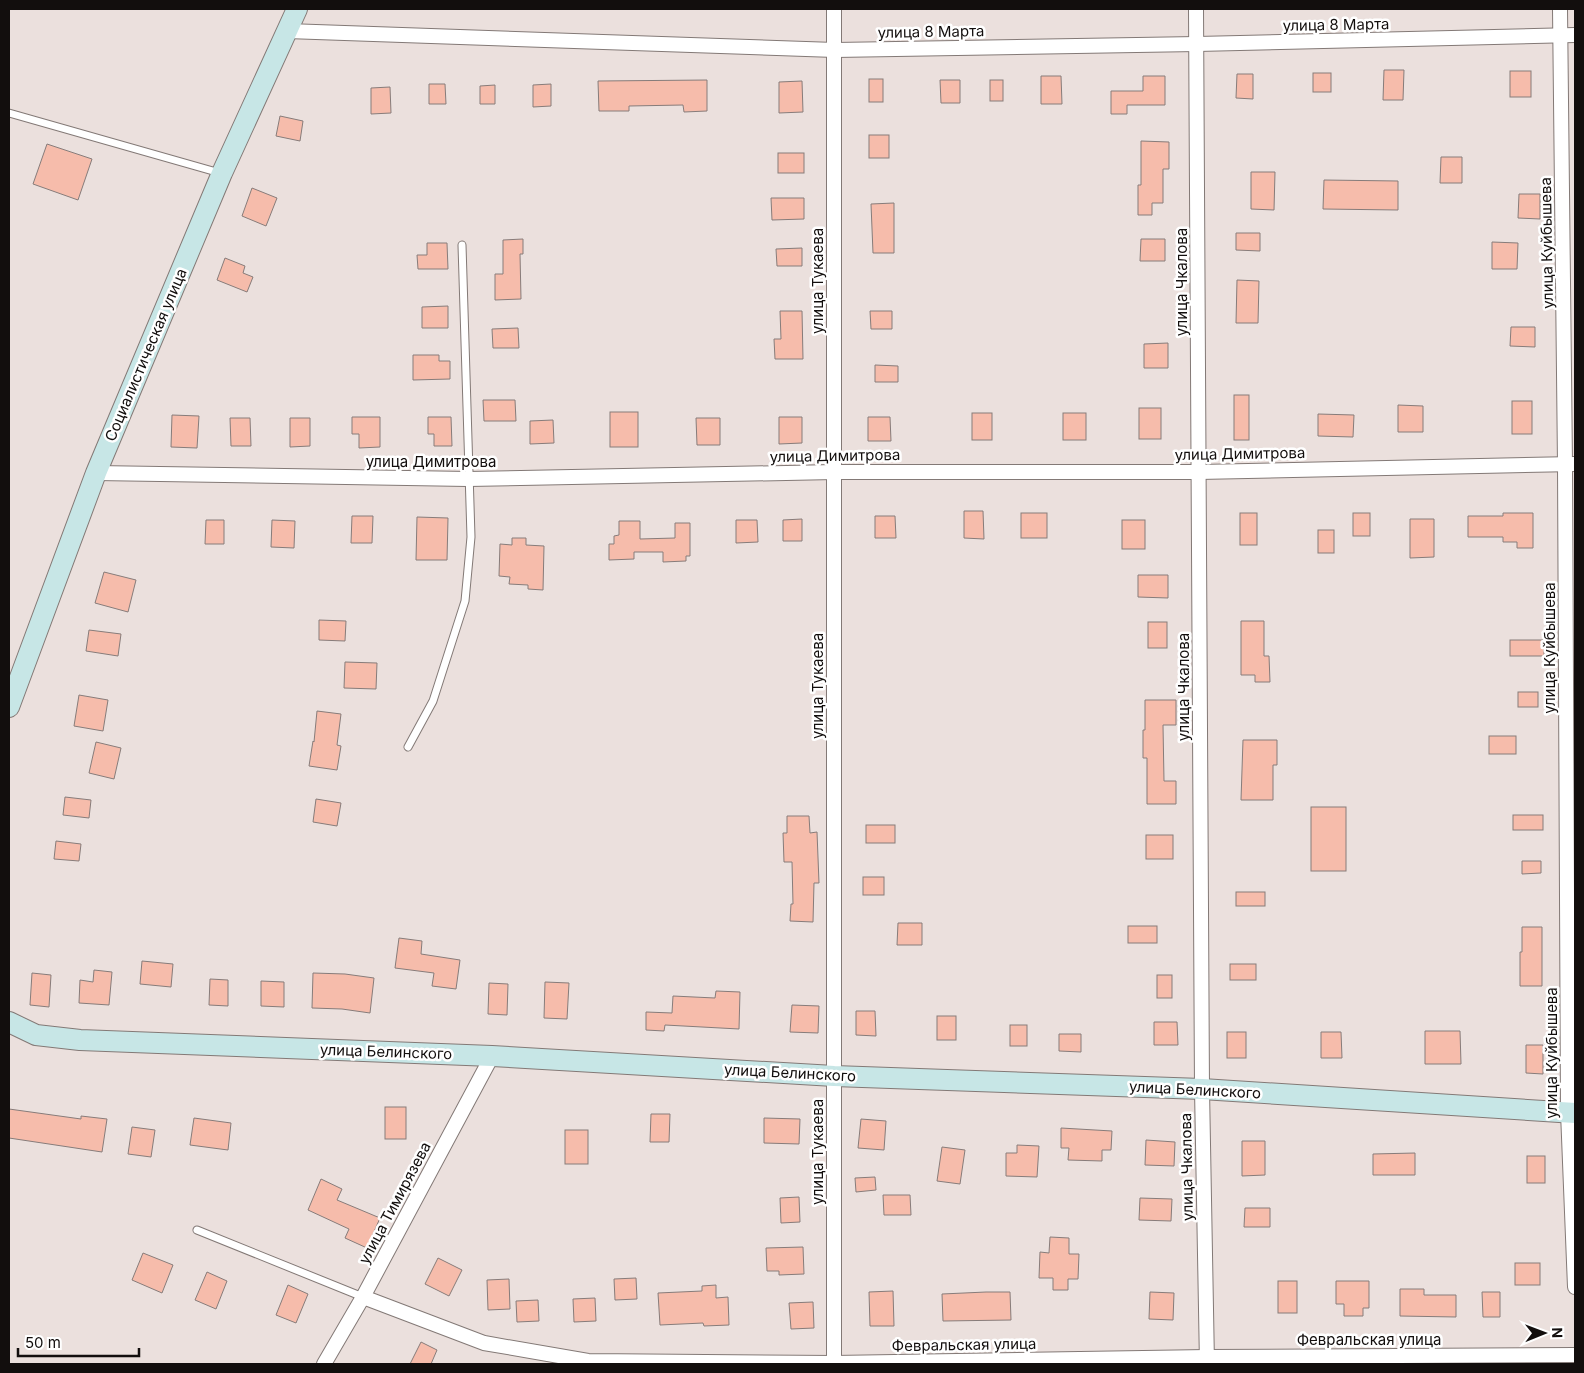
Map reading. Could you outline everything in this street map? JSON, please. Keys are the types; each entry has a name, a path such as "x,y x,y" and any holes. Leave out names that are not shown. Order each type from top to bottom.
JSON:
{"street":[{"name":"Социалистическая улица","path":"9,707 96,473 222,173 297,9"},
{"name":"улица Тукаева","path":"834,9 834,1364"},
{"name":"улица Чкалова","path":"1196,9 1202,1089 1207,1361"},
{"name":"улица Куйбышева","path":"1560,9 1570,464 1572,1112 1575,1287"},
{"name":"улица 8 Марта","path":"287,31 835,50 1575,35"},
{"name":"улица Димитрова","path":"96,473 468,479 835,472 1199,472 1570,464"},
{"name":"улица Белинского","path":"9,1022 36,1036 80,1040 492,1056 834,1076 1202,1089 1572,1112"},
{"name":"улица Тимирязева","path":"324,1364 363,1297 492,1056"},
{"name":"Февральская улица","path":"363,1297 484,1343 588,1361 834,1364 1207,1361 1575,1355"}],"lane":[{"path":"9,113 222,173"},
{"path":"408,746 432,701 464,601 471,537 462,245"},
{"path":"197,1230 363,1297"}],"building":[{"path":"1384,70 1404,70 1403,100 1383,100"},
{"path":"1510,71 1531,71 1531,97 1510,97"},
{"path":"1313,73 1331,73 1331,92 1313,92"},
{"path":"1237,74 1253,74 1253,99 1236,98"},
{"path":"1041,76 1061,76 1062,104 1041,104"},
{"path":"1143,76 1165,76 1165,105 1127,105 1127,114 1111,114 1111,91 1143,91"},
{"path":"869,79 883,79 883,102 869,102"},
{"path":"707,80 707,111 684,112 683,105 629,106 629,111 599,111 598,81"},
{"path":"940,80 960,80 960,103 941,103"},
{"path":"990,80 1003,80 1003,101 990,101"},
{"path":"802,81 803,112 779,113 779,82"},
{"path":"429,84 445,84 446,104 429,104"},
{"path":"551,84 551,106 533,107 533,85"},
{"path":"495,85 495,104 480,104 480,86"},
{"path":"390,87 391,113 371,114 371,88"},
{"path":"280,116 303,121 300,141 276,136"},
{"path":"869,135 889,135 889,158 869,158"},
{"path":"1141,141 1169,142 1169,169 1163,169 1163,203 1152,203 1152,215 1138,215 1138,185 1141,185"},
{"path":"47,144 92,159 78,200 33,184"},
{"path":"778,153 804,153 804,173 778,173"},
{"path":"1441,157 1462,157 1462,183 1440,183"},
{"path":"1251,172 1275,172 1274,210 1251,209"},
{"path":"1324,180 1398,181 1398,210 1323,209"},
{"path":"252,188 277,198 266,226 242,216"},
{"path":"1519,194 1540,194 1540,219 1518,218"},
{"path":"771,198 804,198 804,219 772,220"},
{"path":"894,203 894,253 873,253 871,204"},
{"path":"1236,233 1260,233 1260,251 1236,250"},
{"path":"523,239 523,254 520,254 521,299 495,300 495,274 503,274 503,240"},
{"path":"1141,239 1165,239 1165,261 1140,261"},
{"path":"1492,242 1518,243 1517,269 1492,269"},
{"path":"427,243 447,243 448,269 418,269 417,255 427,255"},
{"path":"802,248 802,266 777,266 776,249"},
{"path":"225,258 245,266 243,273 253,277 247,292 217,280"},
{"path":"1237,280 1259,281 1258,323 1236,323"},
{"path":"448,306 448,328 422,328 422,307"},
{"path":"780,311 802,311 803,359 775,359 774,339 781,339"},
{"path":"870,311 892,311 892,329 871,329"},
{"path":"1511,327 1535,327 1535,347 1510,346"},
{"path":"518,328 519,348 493,348 492,329"},
{"path":"1168,343 1168,368 1144,368 1144,344"},
{"path":"413,355 439,355 439,361 450,361 450,379 413,380"},
{"path":"875,365 898,366 898,382 875,382"},
{"path":"1234,395 1249,395 1249,440 1234,440"},
{"path":"483,400 515,400 516,421 484,421"},
{"path":"1512,401 1532,401 1532,434 1512,434"},
{"path":"1398,405 1423,406 1423,432 1398,432"},
{"path":"1139,408 1161,408 1161,439 1139,439"},
{"path":"610,412 638,412 638,447 610,447"},
{"path":"972,413 992,413 992,440 972,440"},
{"path":"1063,413 1086,413 1086,440 1063,440"},
{"path":"1318,414 1354,415 1353,437 1318,436"},
{"path":"172,415 199,416 197,448 171,447"},
{"path":"352,417 380,417 380,447 359,448 359,434 352,434"},
{"path":"428,417 451,417 452,446 434,446 434,434 428,434"},
{"path":"779,417 802,417 802,443 779,444"},
{"path":"868,417 890,417 891,441 868,441"},
{"path":"230,418 250,418 251,446 231,446"},
{"path":"290,418 310,418 310,446 290,447"},
{"path":"696,418 720,418 720,445 697,445"},
{"path":"553,420 554,443 530,444 530,421"},
{"path":"964,511 983,511 984,539 964,538"},
{"path":"1021,513 1047,513 1047,538 1021,538"},
{"path":"1240,513 1257,513 1257,545 1240,545"},
{"path":"1353,513 1370,513 1370,536 1353,536"},
{"path":"1503,513 1533,513 1533,548 1517,548 1517,542 1503,542 1503,537 1468,537 1468,516 1503,516"},
{"path":"352,516 373,516 372,543 351,543"},
{"path":"875,516 895,516 896,538 875,538"},
{"path":"417,517 448,518 447,560 416,560"},
{"path":"802,519 802,541 783,541 783,520"},
{"path":"1410,519 1434,519 1434,557 1410,558"},
{"path":"206,520 224,520 224,544 205,544"},
{"path":"272,520 295,521 294,548 271,547"},
{"path":"736,520 757,520 758,542 736,543"},
{"path":"1122,520 1145,520 1145,549 1122,549"},
{"path":"619,521 640,521 640,539 675,538 675,523 690,523 690,556 686,556 686,561 663,562 663,552 634,552 634,559 609,560 609,544 614,544 614,536 619,535"},
{"path":"1318,530 1334,530 1334,553 1318,553"},
{"path":"512,538 526,538 526,545 544,546 543,590 528,589 528,585 509,584 510,577 499,576 500,544 512,545"},
{"path":"104,572 136,580 128,612 95,603"},
{"path":"1138,575 1168,575 1168,598 1138,597"},
{"path":"319,620 346,621 345,641 319,640"},
{"path":"1241,621 1264,621 1264,656 1269,656 1270,682 1255,682 1255,675 1241,675"},
{"path":"1148,622 1167,622 1167,648 1148,648"},
{"path":"89,630 121,634 118,656 86,651"},
{"path":"1510,640 1544,640 1544,656 1510,656"},
{"path":"345,662 377,663 376,689 344,688"},
{"path":"1518,692 1538,692 1538,707 1518,707"},
{"path":"79,695 108,700 103,731 74,726"},
{"path":"1145,700 1176,700 1176,725 1163,725 1164,781 1176,781 1176,804 1147,804 1147,758 1143,758"},
{"path":"317,711 341,714 337,745 341,746 337,770 309,766"},
{"path":"1489,736 1516,736 1516,754 1489,754"},
{"path":"1243,740 1277,740 1277,765 1273,765 1273,800 1241,800"},
{"path":"96,742 121,748 114,779 89,773"},
{"path":"65,797 91,800 89,818 63,815"},
{"path":"316,799 341,803 337,826 313,822"},
{"path":"1311,807 1346,807 1346,871 1311,871"},
{"path":"1513,815 1543,815 1543,830 1513,830"},
{"path":"787,816 809,816 810,833 817,832 819,883 814,883 813,922 790,921 791,904 793,904 792,862 784,862 783,833 787,833"},
{"path":"866,825 895,825 895,843 866,843"},
{"path":"1146,835 1173,835 1173,859 1146,859"},
{"path":"56,841 81,844 79,861 54,859"},
{"path":"1522,861 1541,861 1541,873 1522,874"},
{"path":"863,877 884,877 884,895 863,895"},
{"path":"1236,892 1265,892 1265,906 1236,906"},
{"path":"898,923 922,923 922,945 897,945"},
{"path":"1128,926 1157,926 1157,943 1128,943"},
{"path":"1522,927 1542,927 1542,986 1520,986"},
{"path":"399,938 422,941 421,954 460,960 456,989 432,986 434,973 395,968"},
{"path":"142,961 173,964 171,987 140,984"},
{"path":"1230,964 1256,964 1256,980 1230,980"},
{"path":"94,970 112,972 109,1005 79,1003 80,980 93,982"},
{"path":"32,973 51,975 49,1007 30,1005"},
{"path":"313,973 345,974 374,978 370,1013 342,1009 312,1008"},
{"path":"1157,975 1172,975 1172,998 1157,998"},
{"path":"210,979 228,980 228,1006 209,1005"},
{"path":"261,981 284,982 284,1007 261,1006"},
{"path":"545,982 569,983 567,1019 544,1018"},
{"path":"489,983 508,984 507,1015 488,1014"},
{"path":"716,991 740,992 739,1029 665,1025 664,1031 646,1030 646,1012 672,1013 673,996 715,998"},
{"path":"792,1005 819,1006 818,1033 790,1032"},
{"path":"856,1011 875,1011 876,1036 856,1035"},
{"path":"937,1016 956,1016 956,1040 937,1040"},
{"path":"1154,1022 1177,1022 1178,1045 1154,1045"},
{"path":"1010,1025 1027,1025 1027,1046 1010,1046"},
{"path":"1425,1031 1460,1031 1461,1064 1425,1064"},
{"path":"1227,1032 1246,1032 1246,1058 1227,1058"},
{"path":"1321,1032 1341,1032 1342,1058 1321,1058"},
{"path":"1059,1034 1081,1034 1081,1052 1059,1051"},
{"path":"1526,1045 1543,1045 1543,1074 1526,1073"},
{"path":"385,1107 406,1107 406,1139 385,1139"},
{"path":"9,1109 81,1119 81,1116 107,1119 102,1152 9,1138"},
{"path":"651,1114 670,1114 669,1142 650,1142"},
{"path":"194,1118 231,1123 228,1150 190,1145"},
{"path":"764,1118 800,1119 799,1144 764,1143"},
{"path":"861,1119 886,1121 884,1150 858,1148"},
{"path":"132,1127 155,1130 151,1157 128,1154"},
{"path":"1061,1128 1112,1131 1111,1150 1102,1150 1102,1161 1068,1160 1069,1148 1061,1148"},
{"path":"565,1130 588,1130 588,1164 565,1164"},
{"path":"1146,1140 1175,1142 1174,1166 1145,1165"},
{"path":"1242,1141 1265,1141 1265,1175 1242,1176"},
{"path":"1017,1145 1039,1146 1037,1177 1006,1176 1006,1153 1017,1153"},
{"path":"942,1147 965,1150 960,1184 937,1181"},
{"path":"1415,1153 1415,1175 1373,1175 1373,1154"},
{"path":"1527,1156 1545,1156 1545,1183 1527,1183"},
{"path":"875,1177 876,1190 856,1192 855,1178"},
{"path":"321,1179 342,1189 337,1200 380,1218 367,1248 345,1238 349,1229 308,1210"},
{"path":"883,1195 910,1195 911,1215 884,1215"},
{"path":"799,1197 800,1222 781,1223 780,1198"},
{"path":"1140,1198 1172,1199 1171,1221 1139,1220"},
{"path":"1245,1208 1270,1208 1270,1227 1244,1227"},
{"path":"1050,1237 1069,1238 1069,1254 1079,1254 1078,1279 1068,1279 1068,1290 1053,1290 1053,1278 1039,1278 1040,1252 1049,1253"},
{"path":"803,1247 804,1274 779,1275 779,1271 767,1271 766,1248"},
{"path":"143,1253 173,1265 162,1293 132,1280"},
{"path":"438,1258 462,1270 449,1296 425,1284"},
{"path":"1515,1263 1540,1263 1540,1285 1515,1285"},
{"path":"207,1272 227,1281 216,1309 195,1300"},
{"path":"636,1278 637,1299 615,1300 614,1279"},
{"path":"509,1279 510,1309 488,1310 487,1280"},
{"path":"1278,1281 1297,1281 1297,1313 1278,1313"},
{"path":"1336,1281 1369,1281 1369,1308 1363,1308 1363,1316 1344,1316 1344,1304 1336,1304"},
{"path":"288,1285 308,1294 296,1323 276,1315"},
{"path":"716,1285 716,1298 728,1297 729,1325 704,1326 703,1323 660,1325 658,1293 702,1291 702,1286"},
{"path":"1400,1289 1424,1289 1424,1295 1456,1295 1456,1317 1400,1316"},
{"path":"893,1291 894,1326 870,1326 869,1292"},
{"path":"1010,1292 1011,1320 943,1321 942,1294"},
{"path":"1150,1292 1174,1293 1173,1320 1149,1319"},
{"path":"1482,1292 1500,1292 1500,1317 1483,1317"},
{"path":"595,1298 596,1321 574,1322 573,1299"},
{"path":"538,1300 539,1321 517,1322 516,1301"},
{"path":"813,1302 814,1328 791,1329 789,1303"},
{"path":"421,1342 437,1350 431,1364 410,1364"}]}
